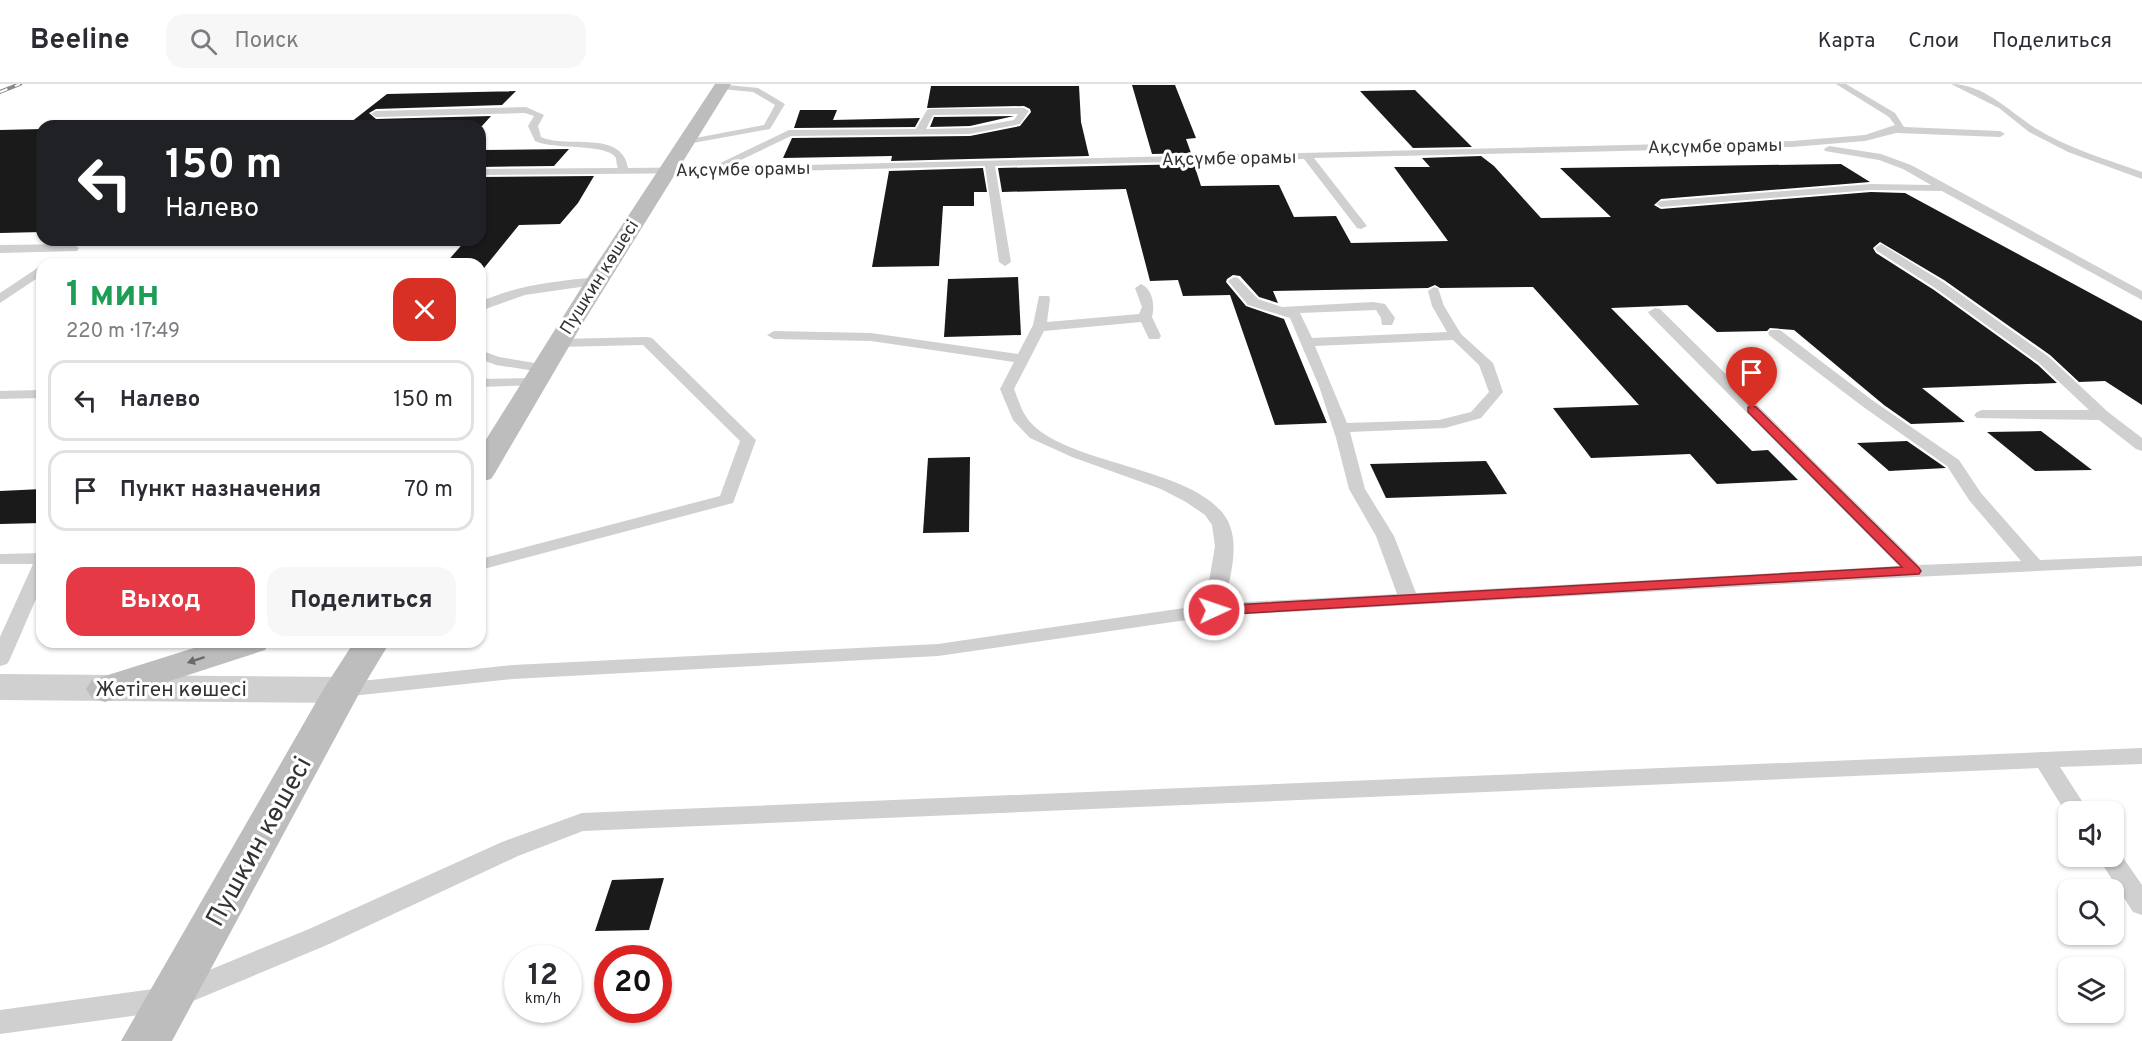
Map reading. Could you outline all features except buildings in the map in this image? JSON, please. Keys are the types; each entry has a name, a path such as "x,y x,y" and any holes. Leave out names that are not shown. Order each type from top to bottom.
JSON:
{"main road":[{"name":"Пушкин көшесі","path":"486,463 665,170 722,85"},
{"path":"105,689 233,648"},
{"name":"Пушкин көшесі","path":"146,1041 342,690 368,648"}],"street":[{"name":"Жетіген көшесі","path":"0,687 342,690"}],"lane":[{"path":"1840,84 1892,115 1900,126 1896,129"},
{"path":"1955,84 2002,106 2032,130 2056,142 2142,176"},
{"path":"684,144 767,126 780,104 755,90 722,85"},
{"path":"376,114 526,110 536,112 539,115 533,126 540,141 557,145 603,146 620,157 624,163 623,170"},
{"path":"710,170 789,133 919,132 970,131 1017,122 1024,111 930,112 919,132"},
{"path":"1792,144 1876,136 1896,129 2000,134"},
{"path":"1792,144 1881,157 1907,167 1941,188 2142,296"},
{"name":"Ақсүмбе орамы","path":"486,172 710,170 1792,144"},
{"path":"1307,156 1361,226"},
{"path":"990,164 1005,262"},
{"path":"1661,204 1871,187 1941,188"},
{"path":"59,258 77,246"},
{"path":"0,249 74,248"},
{"path":"1881,248 1939,285 2043,360 2103,415 2142,446"},
{"path":"0,298 36,273"},
{"path":"486,305 517,292 597,281"},
{"path":"1233,281 1253,302 1294,315 1308,342 1341,428 1357,489 1385,536 1409,600"},
{"path":"1141,288 1148,307 1145,317 1154,336"},
{"path":"1341,428 1440,425 1476,415 1496,392 1486,363 1456,336 1438,306 1434,291"},
{"path":"1044,299 1039,327 1007,389 1016,414 1035,435 1083,456 1149,479 1203,503 1221,522 1225,545 1214,610"},
{"path":"1284,310 1372,306 1380,307 1388,318 1387,322"},
{"path":"1654,312 1914,571"},
{"path":"1039,327 1102,323 1145,317"},
{"path":"1775,333 1867,403 1953,463 1975,496 2035,566"},
{"path":"774,335 872,337 954,351 1022,359"},
{"path":"1308,342 1456,336"},
{"path":"486,563 727,499 748,440 647,341 558,343"},
{"path":"486,357 538,375"},
{"path":"486,382 538,375"},
{"path":"0,395 36,394"},
{"path":"1982,415 2103,415"},
{"path":"0,559 36,558"},
{"path":"342,690 513,672 938,650 1214,610 1914,571 2142,561"},
{"path":"0,659 36,578"},
{"path":"0,1022 169,999 318,937 510,849 582,822 2142,756"},
{"path":"2044,760 2072,801"},
{"path":"2116,867 2142,905"}],"railway":[{"path":"0,92 20,84"}],"route":[{"path":"1214,610 1680,586 1914,571 1752,409"}]}
